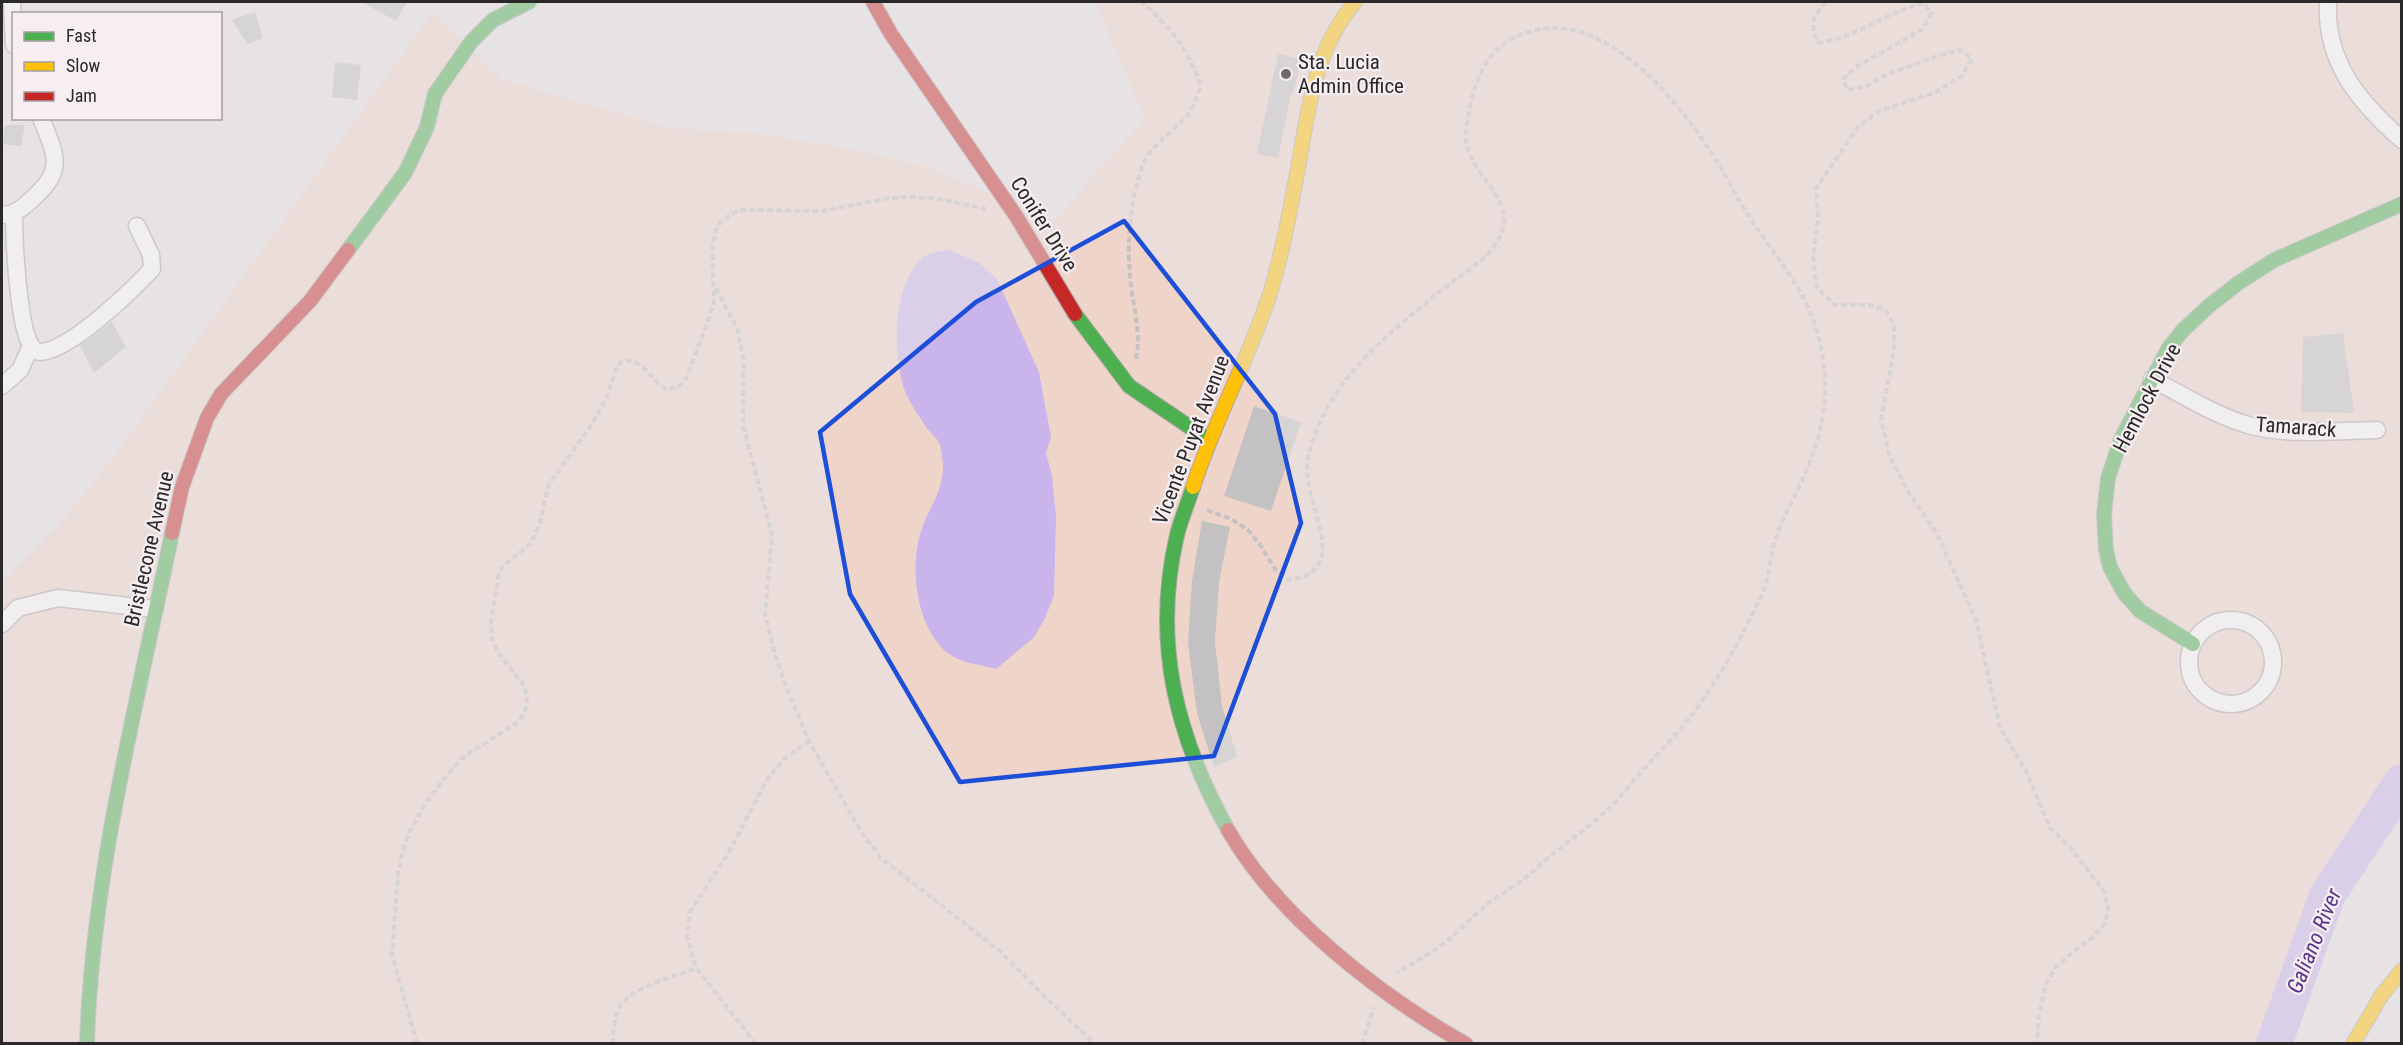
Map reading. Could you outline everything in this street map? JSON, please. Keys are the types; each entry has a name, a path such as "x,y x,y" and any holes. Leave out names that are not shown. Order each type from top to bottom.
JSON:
{"street":[{"name":"Bristlecone Avenue","path":"87,1044 88,1008 105,858 182,487 207,418 221,394 310,301 399,182 426,127 435,94 471,42 493,20 529,2"},
{"name":"Conifer Drive","path":"873,2 891,34 1016,216 1071,309 1129,386 1209,440"},
{"name":"Vicente Puyat Avenue","path":"1355,2 1334,27 1320,61 1310,96 1287,233 1274,281 1257,328 1209,440 1176,539 1166,618 1170,671 1184,739 1202,784 1225,824 1262,879 1299,919 1380,988 1466,1044"},
{"path":"2328,2 2327,21 2349,85 2375,116 2402,140"},
{"path":"2,386 20,370 31,346 20,299 8,214 43,190 51,180 54,171 54,150 42,120"},
{"name":"Hemlock Drive","path":"2193,644 2135,608 2117,582 2108,556 2102,526 2108,485 2118,446 2168,349 2187,326 2238,283 2292,251 2402,204"},
{"path":"31,346 39,352 50,352 76,337 152,269 152,255 137,226"},
{"name":"Tamarack","path":"2152,379 2223,416 2250,425 2315,431 2377,430"},
{"path":"2,624 18,608 58,597 155,609"},
{"path":"2238,620 2251,624 2269,644 2273,657 2273,670 2268,683 2259,694 2247,702 2232,705 2218,703 2205,697 2195,686 2189,672 2188,658 2193,644 2200,633 2218,622 2238,620"},
{"path":"2353,1044 2381,996 2402,970"}],"path":[{"path":"1129,386 1137,352 1130,275 1131,225 1140,172 1146,156 1190,113 1201,85 1191,60 1174,32 1142,2"},
{"path":"1826,2 1815,13 1812,28 1818,43 1837,40 1911,6 1924,3 1931,13 1923,29 1856,67 1843,79 1846,90 1865,87 1888,74 1940,55 1961,50 1972,60 1962,76 1934,93 1879,111 1858,127 1816,188 1818,219 1813,256 1817,288 1835,305 1870,305 1885,310 1894,325 1894,350 1881,418 1889,455 1909,493 1937,534 1976,620 2000,728 2026,771 2050,828 2070,847 2104,891 2108,909 2106,922 2092,938 2056,967 2045,986 2038,1022 2037,1044"},
{"path":"1188,504 1231,519 1248,530 1275,569 1289,580 1304,578 1320,566 1324,555 1309,493 1307,461 1321,421 1336,392 1362,360 1442,289 1492,249 1504,224 1502,208 1472,163 1464,141 1477,76 1503,43 1525,34 1544,29 1570,29 1600,40 1630,58 1645,72 1707,145 1750,218 1783,263 1809,307 1823,358 1823,425 1809,465 1776,537 1764,589 1706,697 1608,810 1515,886 1474,914 1443,943 1409,965 1380,988 1362,1044"},
{"path":"417,1044 392,955 398,873 409,833 426,802 447,775 462,758 518,722 525,712 527,700 525,687 498,651 492,638 491,622 502,567 531,543 540,524 548,486 590,427 606,399 617,367 622,361 631,360 641,364 661,386 668,390 674,390 687,377 714,304 712,249 716,230 722,220 739,210 821,211 884,199 916,197 934,198 1016,216"},
{"path":"715,287 737,328 744,362 742,425 772,535 765,614 779,666 809,741 863,835 881,858 1001,952 1095,1044"},
{"path":"756,1044 696,968 687,936 690,912 728,854 766,781 784,759 809,741"},
{"path":"613,1044 616,1017 621,1004 650,985 696,968"}],"highlighted area":[{"path":"1124,221 1275,414 1301,523 1214,756 960,782 850,594 820,432 976,302"}],"shaded area":[{"path":"1095,2 2401,2 2401,782 2327,896 2274,1043 2,1044 2,582 68,515 123,444 433,12 503,80 669,128 756,133 857,150 931,168 1054,221 1145,118"},
{"path":"949,250 978,262 997,279 1039,372 1051,437 1046,453 1052,476 1056,517 1054,596 1034,637 996,669 965,662 949,654 928,628 917,593 916,555 919,538 940,487 943,463 939,442 926,427 905,391 898,361 897,326 903,291 917,264 923,257"}],"building":[{"path":"362,2 407,2 396,21"},
{"path":"255,12 263,38 247,44 232,20"},
{"path":"1278,54 1301,59 1293,94 1291,94 1278,158 1257,154"},
{"path":"335,62 361,65 357,100 332,97"},
{"path":"5,125 25,125 21,146 2,144"},
{"path":"112,322 126,347 94,373 80,346"},
{"path":"2343,333 2354,413 2301,412 2303,337"},
{"path":"1254,406 1301,422 1271,511 1224,496"},
{"path":"1202,521 1230,527 1219,582 1215,642 1222,706 1237,757 1214,767 1197,713 1188,643 1192,581"}],"waterway":[{"name":"Galiano River","path":"2274,1044 2327,896 2402,782"}],"traffic: fast":[{"path":"348,250 405,173 427,127 435,94 471,42 493,20 529,2"},
{"path":"2193,644 2140,611 2124,593 2110,567 2106,550 2104,514 2108,478 2121,439 2168,349 2183,330 2209,306 2274,260 2402,204"},
{"path":"1075,314 1129,386 1209,440"},
{"path":"1193,487 1180,523 1170,575 1167,613 1168,651 1182,724 1210,795 1228,830"},
{"path":"87,1044 91,980 107,851 131,723 172,533"}],"traffic: slow":[{"path":"1193,487 1269,297 1285,233 1315,80 1330,40 1355,2"},
{"path":"2353,1044 2381,996 2402,970"}],"traffic: jam":[{"path":"873,2 891,34 1016,216 1075,314"},
{"path":"172,533 182,487 207,418 221,394 310,301 348,250"},
{"path":"1228,830 1249,862 1274,893 1333,951 1400,1002 1466,1044"}],"place":[{"name":"Sta. Lucia Admin Office","path":"1286,74"}]}
